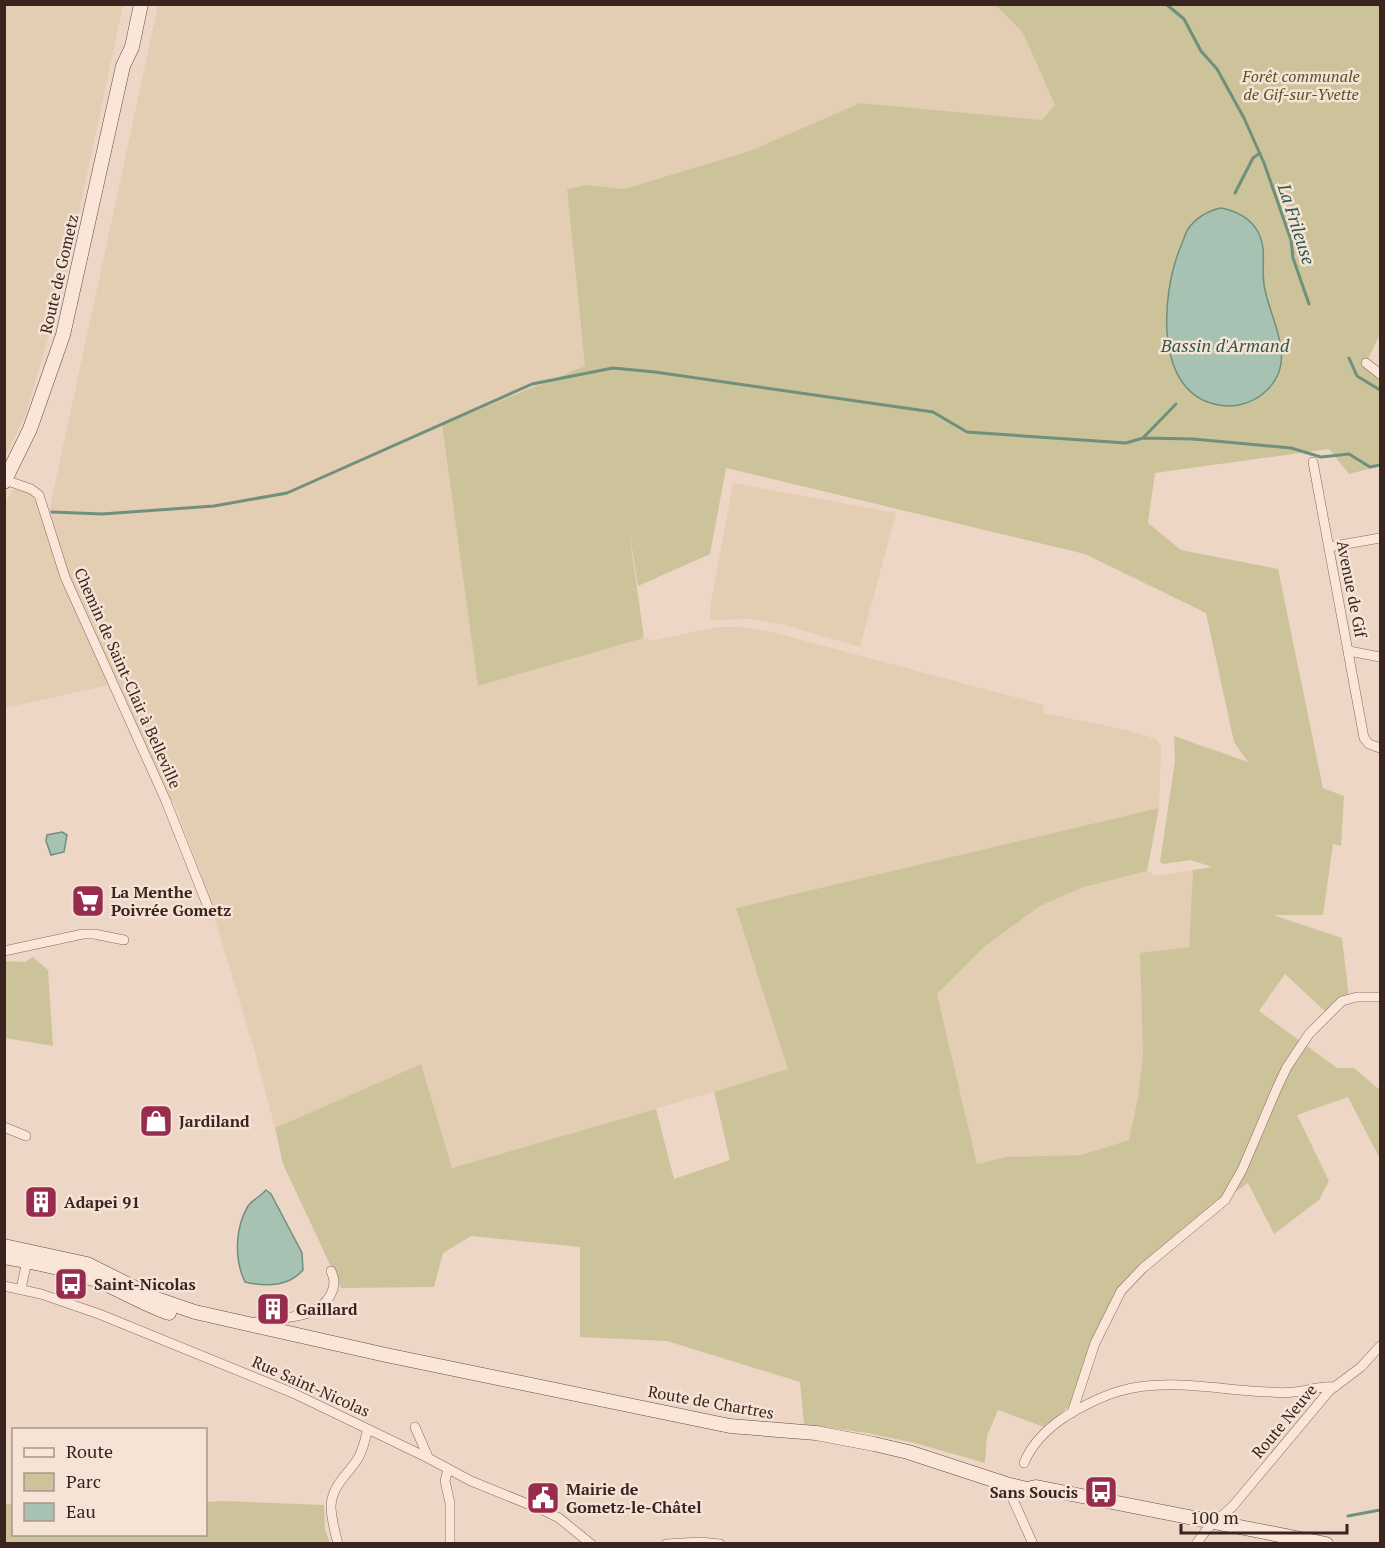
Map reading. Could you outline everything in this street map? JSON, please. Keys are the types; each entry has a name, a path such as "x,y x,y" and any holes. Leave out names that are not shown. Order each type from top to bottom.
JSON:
{"main road":[{"name":"Route de Gometz","path":"5,481 30,429 63,335 123,66 123,46 132,4"},
{"name":"Route de Gometz","path":"123,66 132,47 141,4"},
{"name":"Route de Chartres","path":"4,1246 83,1276 171,1314 252,1327 730,1426 816,1433 874,1444 908,1452 1027,1489 1036,1487 1212,1525 1326,1544"},
{"name":"Route de Chartres","path":"4,1257 28,1256"},
{"name":"Route de Chartres","path":"1212,1525 1280,1544"}],"street":[{"path":"1366,363 1380,374"},
{"name":"Avenue de Gif","path":"1313,462 1364,738 1369,744 1380,748"},
{"name":"Chemin de Saint-Clair à Belleville","path":"5,481 31,489 39,495 43,502 65,577 166,801 208,907"},
{"path":"1329,547 1380,538"},
{"path":"1349,651 1380,657"},
{"path":"4,951 83,934 124,940"},
{"path":"1072,1413 1095,1343 1121,1291 1143,1268 1225,1200 1242,1170 1276,1088 1287,1067 1310,1034 1342,1001 1357,997 1380,997"},
{"path":"4,1127 26,1136"},
{"path":"21,1289 28,1256"},
{"path":"252,1327 258,1321 298,1316 314,1311 330,1297 335,1280 331,1271"},
{"name":"Rue Saint-Nicolas","path":"4,1286 41,1294 99,1314 293,1393 471,1481 515,1497 559,1518 591,1544"},
{"name":"Route Neuve","path":"1212,1525 1233,1506 1300,1425 1335,1387 1361,1367 1380,1346"},
{"path":"1024,1463 1045,1432 1072,1413 1118,1392 1143,1387 1192,1386 1296,1392 1324,1386 1335,1387"},
{"path":"415,1426 428,1458"},
{"path":"338,1544 332,1518 333,1495 342,1478 358,1459 368,1429"},
{"path":"448,1468 445,1481 450,1503 450,1544"},
{"path":"1006,1484 1033,1544"},
{"path":"1196,1544 1212,1525"},
{"path":"666,1544 720,1544"}],"shaded area":[{"path":"5,4 123,5 62,292 25,416 5,457"},
{"path":"158,5 995,5 1023,33 1055,105 1042,120 860,103 750,151 624,189 586,185 567,189 585,366 442,426 478,686 648,637 650,641 717,627 768,631 1044,705 1043,713 1127,730 1156,739 1161,746 1159,808 736,908 789,1070 452,1168 421,1064 275,1128 253,1045 203,880 175,804 166,794 138,727 68,575 49,512"},
{"path":"733,483 896,513 860,647 784,625 750,619 710,620 710,608"},
{"path":"13,489 28,492 38,503 109,685 5,708 4,504"},
{"path":"1193,870 1189,947 1140,954 1143,1057 1129,1140 1081,1155 1006,1157 977,1164 937,994 984,947 1040,906 1079,889 1147,871 1156,876"}],"green space":[{"name":"Forêt communale de Gif-sur-Yvette","path":"995,5 1380,5 1380,334 1366,363 1380,374 1380,466 1349,474 1329,449 1155,473 1148,523 1181,550 1278,569 1323,788 1344,796 1341,846 1333,844 1323,915 1273,915 1342,938 1349,998 1328,1014 1285,974 1259,1011 1337,1068 1354,1068 1380,1090 1380,1159 1348,1097 1297,1115 1329,1181 1319,1200 1274,1234 1248,1183 1184,1228 1119,1289 1073,1403 1044,1427 998,1410 987,1436 985,1463 915,1443 804,1424 800,1382 667,1341 580,1337 580,1247 471,1236 443,1253 434,1287 341,1288 283,1164 275,1128 421,1064 452,1168 656,1109 674,1179 730,1160 714,1092 788,1069 736,908 1159,808 1147,871 1081,888 1040,906 984,947 937,994 977,1164 1006,1157 1081,1155 1129,1140 1143,1057 1140,953 1189,947 1193,870 1212,867 1191,860 1163,864 1160,862 1175,761 1174,736 1248,762 1234,742 1206,613 1085,554 726,468 710,554 638,586 628,523 644,638 478,686 442,425 585,366 567,189 586,185 624,189 750,151 860,103 1042,120 1055,105 1023,33"},
{"path":"33,957 48,970 53,1046 5,1038 5,961 25,962"},
{"path":"207,1502 324,1505 325,1530 330,1543 5,1543 5,1504 12,1504 12,1536 207,1536"}],"water":[{"name":"Bassin d'Armand","path":"1221,208 1247,219 1255,227 1261,239 1265,290 1282,355 1275,380 1266,391 1249,402 1229,406 1204,401 1186,387 1174,367 1168,344 1169,291 1174,267 1187,231 1202,216"},
{"path":"62,832 67,835 64,852 51,855 46,841 47,835"},
{"path":"266,1190 271,1194 302,1253 303,1270 284,1283 261,1285 245,1282 239,1264 238,1234 240,1224 250,1204"}],"waterway":[{"name":"La Frileuse","path":"1166,4 1184,19 1201,51 1217,69 1244,118 1264,163 1291,240 1293,258 1309,304"},
{"name":"La Frileuse","path":"1235,193 1253,158 1260,153"},
{"name":"La Frileuse","path":"1349,358 1357,376 1380,390"},
{"path":"52,512 102,514 214,506 287,493 532,384 613,368 933,412 967,432 1126,443 1143,438 1193,439 1291,448 1321,457 1349,454 1370,467 1380,465"},
{"path":"1143,438 1176,404"},
{"path":"1348,1516 1380,1510"}],"place":[{"name":"La Menthe Poivrée Gometz","path":"88,901"},
{"name":"Jardiland","path":"156,1121"},
{"name":"Adapei 91","path":"41,1202"},
{"name":"Saint-Nicolas","path":"71,1284"},
{"name":"Gaillard","path":"273,1309"},
{"name":"Sans Soucis","path":"1101,1492"},
{"name":"Mairie de Gometz-le-Châtel","path":"543,1498"}]}
